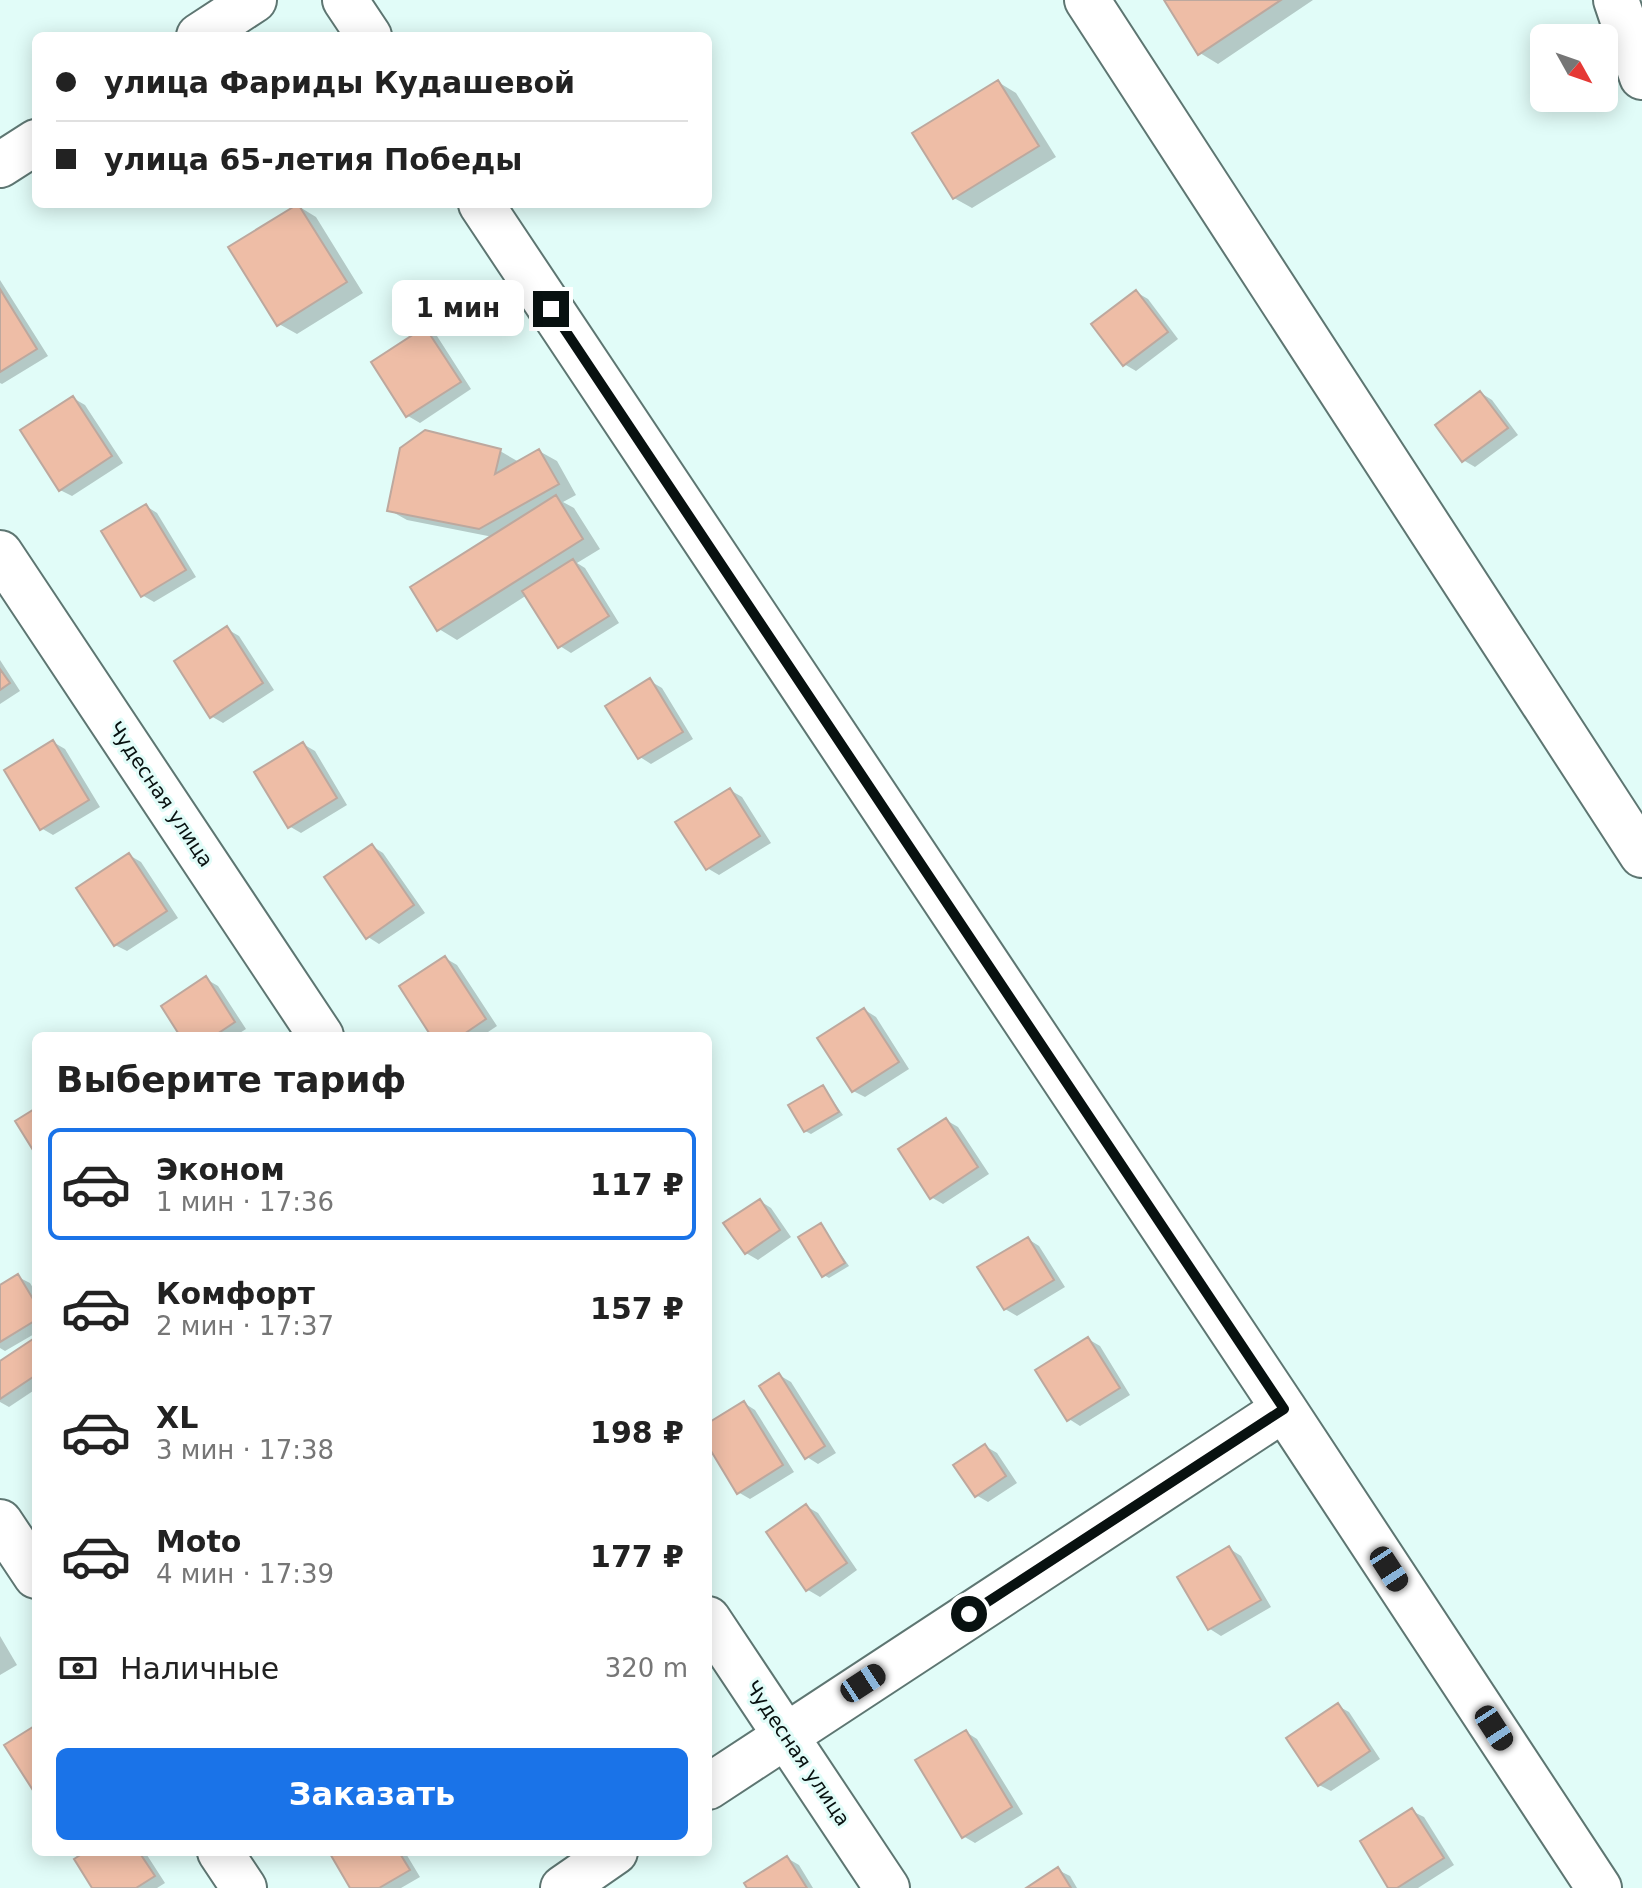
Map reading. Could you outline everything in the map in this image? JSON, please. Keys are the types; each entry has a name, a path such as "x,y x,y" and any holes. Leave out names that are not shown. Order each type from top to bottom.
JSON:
{"street":[{"path":"205,32 254,0"},
{"path":"345,0 366,32"},
{"path":"1087,0 1642,855"},
{"path":"1616,0 1642,77"},
{"path":"0,165 32,145"},
{"path":"484,208 1284,1409 1599,1888"},
{"name":"Чудесная улица","path":"0,553 318,1032"},
{"path":"712,1784 784,1734 1284,1409"},
{"path":"0,1522 32,1570"},
{"name":"Чудесная улица","path":"712,1625 887,1888"},
{"path":"223,1856 244,1888"},
{"path":"563,1888 609,1856"}],"building":[{"path":"1164,0 1281,0 1198,55"},
{"path":"998,80 1039,146 953,199 912,133"},
{"path":"291,208 301,208 347,282 277,326 228,247"},
{"path":"0,289 37,349 0,372"},
{"path":"1136,290 1168,332 1123,366 1091,324"},
{"path":"425,327 461,382 406,417 371,362"},
{"path":"1480,391 1508,428 1462,462 1435,425"},
{"path":"73,396 112,456 59,491 20,430"},
{"path":"425,430 501,449 495,474 539,449 559,484 479,529 387,511 400,448"},
{"path":"556,495 583,539 437,631 410,587"},
{"path":"146,504 186,570 141,597 101,531"},
{"path":"573,559 609,616 558,648 522,591"},
{"path":"227,626 263,683 210,718 174,661"},
{"path":"0,669 10,683 0,690"},
{"path":"650,678 683,732 638,759 605,706"},
{"path":"53,740 89,800 40,830 4,770"},
{"path":"303,742 337,798 288,828 254,772"},
{"path":"730,788 760,836 706,870 675,822"},
{"path":"372,844 414,905 366,939 324,877"},
{"path":"129,853 167,911 114,946 76,888"},
{"path":"445,956 486,1019 467,1032 428,1032 399,986"},
{"path":"206,976 235,1022 220,1032 177,1032 161,1006"},
{"path":"864,1008 899,1062 852,1092 817,1038"},
{"path":"823,1085 839,1112 804,1132 788,1105"},
{"path":"32,1110 32,1149 15,1121"},
{"path":"946,1118 978,1167 930,1199 898,1149"},
{"path":"760,1199 780,1230 745,1254 723,1223"},
{"path":"821,1223 845,1263 822,1277 798,1237"},
{"path":"1028,1237 1054,1280 1004,1310 977,1267"},
{"path":"18,1274 32,1297 32,1322 0,1342 0,1285"},
{"path":"1088,1337 1120,1388 1067,1421 1035,1370"},
{"path":"32,1340 32,1378 0,1399 0,1361"},
{"path":"779,1373 825,1446 805,1459 759,1386"},
{"path":"744,1401 783,1465 737,1494 712,1453 712,1421"},
{"path":"985,1444 1006,1476 975,1497 953,1465"},
{"path":"806,1504 847,1563 806,1591 766,1532"},
{"path":"1229,1546 1261,1600 1208,1630 1177,1577"},
{"path":"1338,1703 1370,1751 1318,1786 1286,1738"},
{"path":"32,1728 32,1789 4,1745"},
{"path":"966,1730 1012,1807 962,1838 915,1760"},
{"path":"1412,1808 1444,1858 1397,1888 1388,1888 1360,1841"},
{"path":"79,1856 142,1856 155,1876 136,1888 92,1888 74,1859"},
{"path":"331,1856 401,1856 410,1870 379,1888 350,1888"},
{"path":"787,1856 807,1888 747,1888 744,1883"},
{"path":"1058,1867 1071,1888 1026,1888"}],"route":[{"path":"551,309 1284,1409 969,1614"}]}
